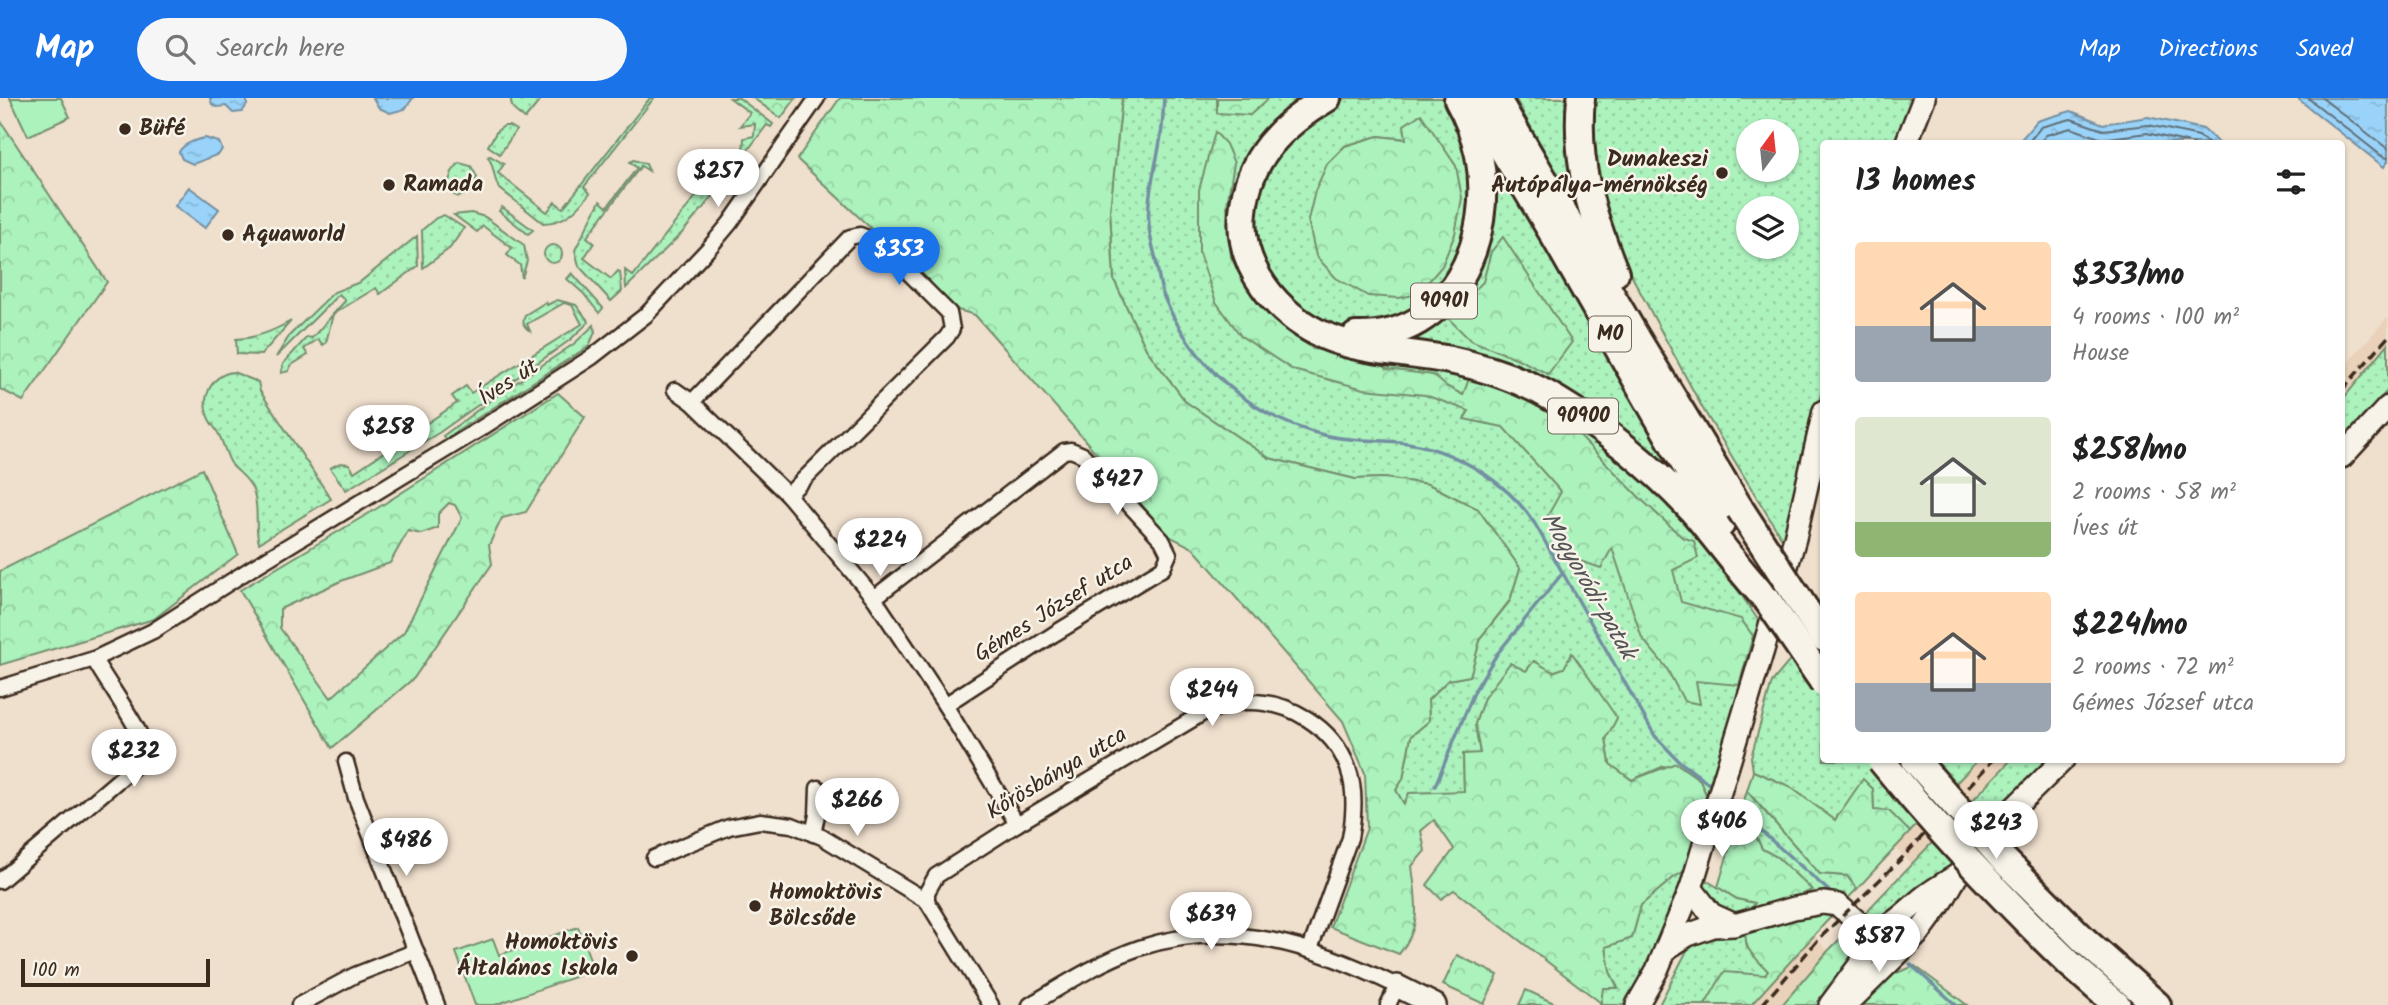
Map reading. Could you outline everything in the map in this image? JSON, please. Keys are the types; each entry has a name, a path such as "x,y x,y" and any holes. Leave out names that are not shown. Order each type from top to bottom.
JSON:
{"highway":[{"name":"90901","path":"1327,98 1275,139 1254,166 1244,197 1245,251 1250,264 1274,300 1301,321 1337,333 1358,336 1396,331 1421,320 1441,304 1455,287 1469,261 1477,232 1481,189 1479,155 1466,115 1457,98"},
{"name":"M0","path":"1472,98 1699,489 1728,528 1820,633"},
{"name":"M0","path":"1496,98 1637,339 1673,395 1728,528 1768,601 1820,677"},
{"path":"1581,98 1579,119 1585,188 1618,281 1673,395"},
{"name":"90900","path":"1301,321 1325,336 1343,342 1450,360 1499,372 1530,384 1582,415 1635,454 1681,499 1728,528"},
{"path":"1884,763 1949,841 2006,901 2070,964 2117,1005"},
{"path":"1919,763 2004,860 2085,941 2158,1005"}],"street":[{"name":"Íves út","path":"0,688 94,660 153,631 225,584 480,429 615,340 646,315 730,223 817,98"},
{"path":"1908,140 1924,98"},
{"path":"692,402 850,237 860,235 870,239 910,274 948,313 952,320 952,329 788,495"},
{"path":"674,390 692,402 788,495 874,598 945,705 1017,824"},
{"path":"2345,454 2388,407"},
{"path":"1637,1005 1666,949 1691,888 1795,538 1820,429"},
{"name":"Gémes József utca","path":"874,598 1064,451 1071,450 1083,455 1162,540 1169,554 1163,568 1054,634 945,705"},
{"path":"0,881 142,760 144,747 140,736 94,660"},
{"name":"Kőrösbánya utca","path":"927,901 927,892 936,876 1017,824 1203,713 1224,705 1245,702 1285,708 1304,717 1320,728 1336,746 1349,769 1354,821 1310,949"},
{"path":"346,762 357,800 437,1005"},
{"path":"1846,1005 1911,941 1943,900 1956,877 2004,818 2060,763"},
{"path":"813,834 818,788"},
{"path":"654,858 729,827 760,821 792,825 813,834 927,901 991,1005"},
{"path":"1868,932 1889,925 1928,894 1956,877"},
{"path":"1691,888 1700,902 1724,925"},
{"path":"1666,949 1688,935 1724,925 1794,908 1831,903 1838,905 1868,932 1871,943 1861,963 1830,1005"},
{"path":"1680,915 1724,925"},
{"path":"1030,1005 1119,956 1179,938 1216,934 1283,941 1310,949 1353,965 1392,996 1435,1005"},
{"path":"299,1005 355,975 416,951"}],"shaded area":[{"path":"2388,317 2388,344 2345,396 2345,366"},
{"path":"1975,763 2008,763 1913,865 1895,848"},
{"path":"1813,935 1828,951 1782,1005 1751,1005"}],"green space":[{"path":"10,98 61,98 70,117 28,136"},
{"path":"511,98 542,98 525,119 513,108"},
{"path":"650,98 654,98 584,187 590,193 576,210 564,218 543,223 499,188 488,157 490,156 504,164 498,173 547,212 555,202 563,208"},
{"path":"730,98 739,98 773,124 771,127 767,125 682,233 626,288 625,270 633,276 697,195 690,189 721,181 720,174 726,173 726,167 731,166 731,161 737,160 736,153 743,152 744,138 754,136 755,124 740,126 750,113"},
{"path":"753,98 796,98 781,118"},
{"path":"840,98 1122,98 1110,210 1114,280 1146,349 1186,402 1269,458 1355,479 1384,478 1428,484 1478,509 1520,568 1510,600 1481,637 1470,676 1448,680 1428,700 1429,721 1411,736 1403,779 1396,790 1404,804 1409,793 1464,791 1463,754 1480,753 1475,724 1484,698 1510,663 1526,671 1534,661 1553,672 1564,668 1572,653 1617,718 1606,739 1610,764 1632,780 1676,763 1700,780 1707,797 1686,870 1641,905 1632,938 1606,947 1610,972 1618,988 1603,988 1601,1003 1454,890 1441,899 1427,885 1454,849 1434,820 1421,831 1425,851 1412,866 1416,902 1415,923 1399,954 1330,927 1367,828 1365,773 1343,721 1193,548 1169,536 975,315 958,310 797,159"},
{"path":"1122,98 1317,98 1241,181 1270,305 1450,366 1580,419 1692,521 1762,626 1707,797 1700,780 1664,766 1632,780 1610,764 1606,739 1564,668 1552,672 1534,661 1526,671 1484,698 1475,724 1480,754 1463,754 1464,792 1410,793 1404,805 1396,790 1403,779 1411,736 1429,721 1428,700 1448,680 1470,676 1481,637 1510,601 1520,568 1478,509 1428,484 1384,478 1355,479 1269,458 1186,402 1146,349 1114,280 1110,210"},
{"path":"1217,98 1269,98 1250,115 1217,113"},
{"path":"1346,98 1451,98 1472,157 1467,247 1437,299 1381,329 1340,329 1321,323 1275,287 1252,236 1260,175 1309,121","holes":["1378,136 1406,139 1327,164 1345,146"]},
{"path":"1515,98 1572,98 1582,220"},
{"path":"1590,98 1913,98 1895,140 1820,140 1820,397 1784,542 1703,409 1606,228 1594,195"},
{"path":"1421,114 1456,166 1462,198 1455,234 1442,266 1418,294 1399,298 1368,296 1336,278 1316,256 1308,220 1315,191 1327,164 1345,146 1378,136 1406,139 1404,125"},
{"path":"0,120 107,282 23,401 0,389"},
{"path":"504,126 516,130 500,154 488,146 497,131"},
{"path":"1480,131 1687,487 1638,447 1387,343 1462,290","holes":["1491,252 1548,374 1447,317 1484,282"]},
{"path":"1215,132 1226,144 1234,163 1227,205 1231,257 1248,290 1282,324 1313,349 1375,357 1387,369 1433,375 1463,395 1470,376 1509,387 1562,418 1642,500 1682,537 1694,541 1698,558 1673,570 1681,602 1741,619 1753,636 1739,685 1696,681 1700,704 1684,701 1666,667 1642,638 1612,548 1601,568 1571,558 1547,517 1561,492 1503,427 1464,419 1469,411 1425,395 1364,389 1293,370 1241,336 1216,302 1199,253 1199,190"},
{"path":"634,160 646,164 649,171 641,166 587,237 594,243 584,258 611,279 620,272 622,291 611,301 579,266 575,250 600,201 607,207 637,168 630,162"},
{"path":"459,163 471,166 477,177 471,191 459,197 452,194 448,184"},
{"path":"502,207 533,230 528,234 499,211"},
{"path":"471,213 485,217 524,245 527,261 522,278 520,265 507,255 512,248 483,226 477,232 454,215"},
{"path":"444,215 464,228 450,248 423,268 422,230"},
{"path":"417,236 418,266 380,294 376,288 334,313 345,301 339,294 276,357 290,335 334,292 360,282"},
{"path":"1503,237 1572,342 1548,374 1470,340 1447,317 1483,282 1491,252"},
{"path":"549,245 557,245 562,254 560,261 549,263 544,258 544,250"},
{"path":"572,273 603,308 599,313 567,279"},
{"path":"557,300 576,305 589,322 570,340 440,432 346,490 330,468 340,463 349,464 354,472 457,403 452,396 466,386 471,393 582,324 572,305 564,303 527,324 530,331 526,328 523,322 525,315 546,302 547,305"},
{"path":"333,315 326,343 323,345 318,339 304,349 308,355 290,366 289,371 281,373 283,364 307,337 312,338"},
{"path":"291,321 261,355 237,354 236,339 265,333"},
{"path":"594,325 595,332 589,346 445,439 443,436 575,343"},
{"path":"2388,344 2388,390 2345,438 2345,396"},
{"path":"233,372 258,382 260,391 331,499 259,543 253,490 232,465 207,413 206,397 209,390 218,378"},
{"path":"558,393 585,417 526,512 502,518 489,545 492,564 414,678 332,748 240,590 376,509","holes":["449,503 455,505 462,518 404,632 331,698 280,628 280,609 341,581 390,563 408,531 421,534 438,528 438,514"]},
{"path":"202,469 238,554 154,619 0,665 0,571"},
{"path":"1820,625 1820,763 1975,763 1910,832 1900,823 1874,810 1873,789 1863,780 1835,821 1789,786 1753,771 1751,757 1772,682"},
{"path":"2008,763 2052,763 1951,873 1874,926 1861,917"},
{"path":"1753,771 1789,786 1835,820 1863,779 1873,789 1874,810 1889,811 1910,832 1857,889 1847,876 1820,874 1747,791"},
{"path":"1747,791 1820,874 1847,876 1857,889 1836,911 1789,900 1812,890 1777,857 1762,849 1754,832 1738,819"},
{"path":"1738,819 1754,832 1762,849 1777,857 1812,890 1789,900 1836,911 1751,1005 1705,1005 1724,972 1765,975 1768,971 1746,943 1747,925 1755,903 1737,899 1718,887"},
{"path":"1686,870 1659,939 1624,1005 1600,1005 1603,987 1618,988 1610,972 1606,947 1632,938 1641,905"},
{"path":"1706,880 1737,899 1756,903 1751,909 1731,913 1719,912 1701,894"},
{"path":"1855,924 1866,945 1821,1005 1782,1005 1828,951"},
{"path":"578,927 594,970 495,1005 475,1005 456,952 493,939 499,955"},
{"path":"1746,932 1747,947 1768,971 1766,976 1713,993 1705,1005 1659,1005 1693,939 1720,938"},
{"path":"1457,955 1498,975 1484,1004 1443,985"},
{"path":"1915,966 1967,1005 1858,1005 1883,978"},
{"path":"1526,990 1558,1005 1519,1005"}],"water":[{"path":"210,98 247,98 247,105 242,112 233,113 226,106 217,107 212,104"},
{"path":"373,98 413,98 405,109 390,113 379,108"},
{"path":"2297,98 2388,98 2388,161 2384,167"},
{"path":"2071,111 2103,124 2148,117 2203,129 2216,140 2021,140 2037,121"},
{"path":"205,138 219,142 222,149 219,154 193,164 182,159 179,152 184,146"},
{"path":"189,187 219,209 205,228 175,206"}],"waterway":[{"name":"Mogyoródi-patak","path":"1164,98 1162,130 1149,202 1149,229 1162,292 1191,346 1229,386 1275,417 1328,436 1426,447 1462,461 1496,482 1511,495 1535,524 1655,736 1680,762 1709,784"},
{"path":"1435,786 1475,690 1497,654 1561,575"},
{"name":"Mogyoródi-patak","path":"1736,809 1829,891"},
{"name":"Mogyoródi-patak","path":"1879,939 1892,948"},
{"name":"Mogyoródi-patak","path":"1910,964 1956,1005"}],"railway":[{"path":"2345,387 2388,337"},
{"path":"1762,1005 1818,940 1904,856 1990,763"}],"place":[{"name":"Büfé","path":"125,129"},
{"name":"Dunakeszi Autópálya-mérnökség","path":"1722,173"},
{"name":"Ramada","path":"389,185"},
{"name":"Aquaworld","path":"228,235"},
{"name":"Homoktövis Bölcsőde","path":"755,906"},
{"name":"Homoktövis Általános Iskola","path":"632,956"}]}
